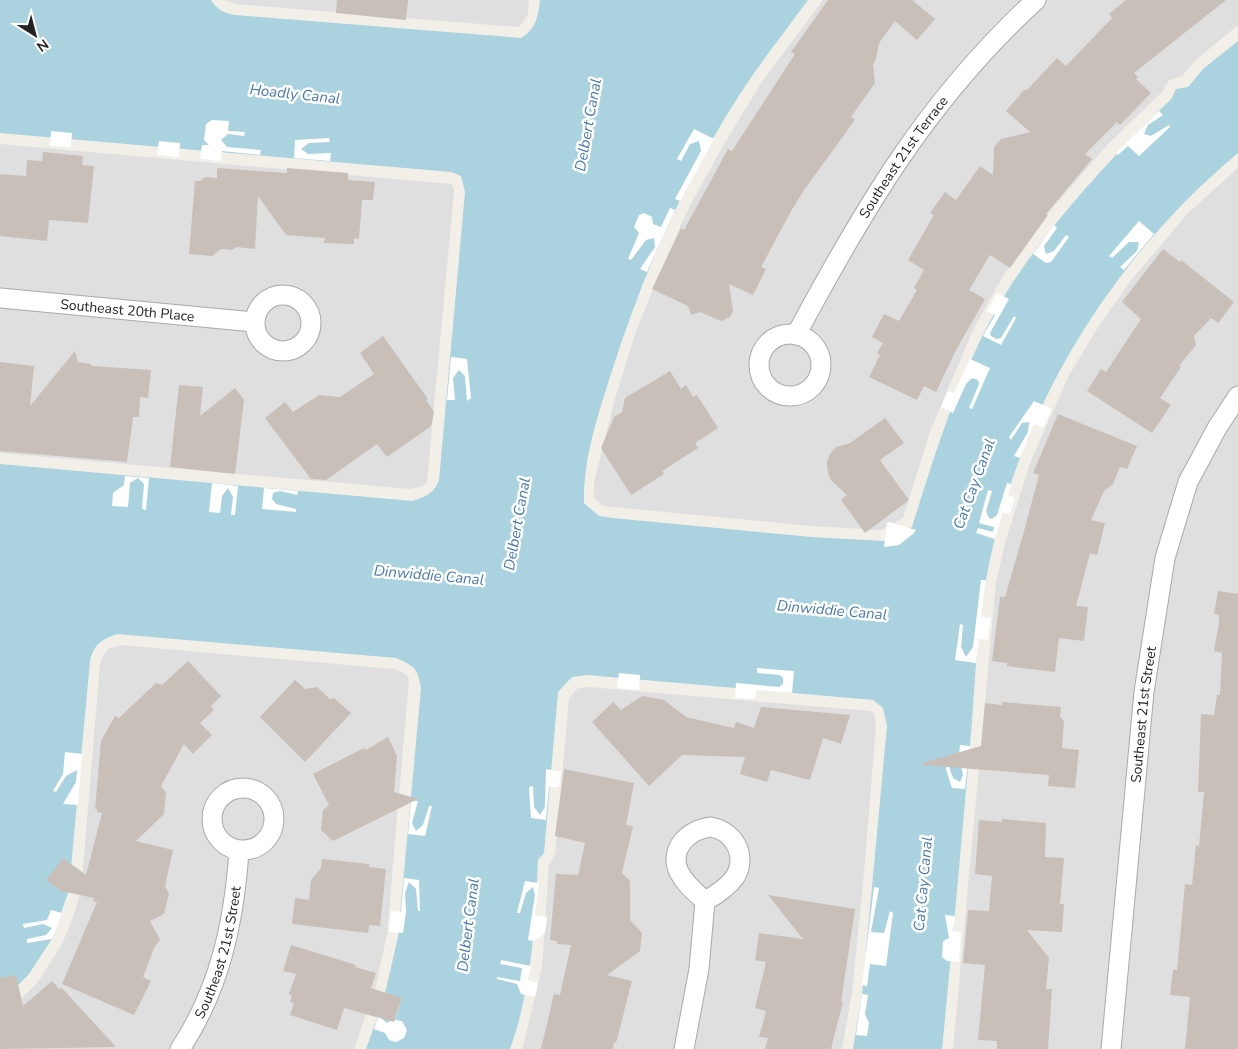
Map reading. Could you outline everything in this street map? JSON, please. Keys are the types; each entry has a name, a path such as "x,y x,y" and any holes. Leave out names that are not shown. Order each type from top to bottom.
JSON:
{"street":[{"name":"Southeast 21st Terrace","path":"796,335 878,189 918,129 990,44 1036,0"},
{"name":"Southeast 20th Place","path":"0,298 254,322"},
{"name":"Southeast 21st Street","path":"1111,1049 1144,692 1164,558 1188,482 1217,428 1238,396"},
{"name":"Southeast 21st Street","path":"180,1049 199,1018 221,963 230,931 237,885 239,851"},
{"path":"684,1049 699,969 705,902"}],"shaded area":[{"path":"223,0 529,0 528,14 522,24 517,27 235,4"},
{"path":"823,0 1238,0 1238,25 1196,60 1182,76 1168,81 1163,91 1107,145 1045,217 1003,276 973,330 931,429 903,518 881,530 810,526 603,506 594,498 594,483 614,402 636,331 658,277 689,207 723,146 761,83"},
{"path":"0,144 452,184 454,191 427,482 421,487 410,489 0,453"},
{"path":"1238,168 1238,1049 953,1049 996,583 1005,543 1030,463 1068,377 1100,324 1133,278 1188,213"},
{"path":"120,645 394,669 406,674 409,679 387,935 375,989 354,1049 0,1049 0,1020 38,982 62,944 80,894 100,664 108,649"},
{"path":"589,687 870,711 874,713 876,726 863,885 852,993 842,1049 522,1049 542,968 549,865 555,854 569,698 578,688"}],"water":[{"path":"0,0 211,0 221,10 235,15 521,38 533,27 540,0 808,0 759,66 708,146 654,258 624,335 596,421 586,470 584,503 599,516 613,518 811,537 884,541 912,527 954,401 967,370 996,310 1030,257 1088,186 1172,98 1176,89 1188,87 1203,69 1238,41 1238,153 1191,196 1148,242 1109,292 1075,344 1045,400 1020,458 1000,518 986,580 980,621 942,1049 853,1049 862,994 887,726 883,708 873,700 587,675 572,677 558,692 544,853 538,860 528,979 510,1049 366,1049 383,1002 398,937 421,688 417,672 407,663 396,658 117,634 99,643 90,661 69,890 52,939 29,974 0,1004 0,464 412,501 428,494 434,489 439,480 465,192 461,176 451,172 0,133"}],"pier":[{"path":"1159,111 1163,115 1148,125 1144,134 1151,136 1169,125 1170,127 1139,156 1128,146 1118,155 1116,153"},
{"path":"212,120 229,121 228,131 245,132 244,136 228,134 221,140 227,147 261,150 260,155 222,151 221,161 200,159 202,145 209,145 204,140 206,124"},
{"path":"694,129 714,139 680,201 675,199 701,151 699,141 690,144 681,161 677,159"},
{"path":"51,131 72,133 71,147 50,146"},
{"path":"329,138 330,142 309,143 301,149 308,154 331,153 330,161 294,158 295,140"},
{"path":"159,141 180,143 179,157 157,155"},
{"path":"670,208 675,210 647,272 640,269 655,247 654,238 646,240 631,260 628,259 639,233 634,227 639,215 644,213 652,217 653,224 661,227"},
{"path":"1139,221 1154,234 1124,270 1120,267 1137,251 1139,242 1129,242 1112,258 1109,256"},
{"path":"1054,225 1057,228 1044,246 1046,254 1054,251 1066,235 1069,237 1051,262 1046,263 1033,254"},
{"path":"997,293 1009,299 990,333 991,336 997,339 1001,338 1014,316 1016,318 1001,345 983,336 995,315 987,311"},
{"path":"451,357 467,359 471,398 467,401 465,376 459,370 453,378 455,400 447,400"},
{"path":"970,359 990,368 972,409 969,408 979,384 978,380 972,378 966,384 953,413 941,407 948,391 954,393"},
{"path":"1034,401 1052,409 1043,428 1034,424 1020,458 1014,456 1028,432 1029,422 1022,423 1011,440 1009,437"},
{"path":"125,476 149,478 146,510 142,509 144,484 138,478 130,483 128,507 112,506 113,493 124,485"},
{"path":"212,483 238,486 235,515 231,515 233,497 228,488 222,496 220,513 209,512"},
{"path":"1007,483 1011,484 1008,495 1015,498 1010,514 1003,512 995,539 976,533 978,528 993,532 994,527 979,523 988,490 992,491 986,511 989,518 992,519 997,515"},
{"path":"264,488 298,491 297,495 280,491 273,493 272,499 276,504 296,509 296,512 262,509"},
{"path":"887,523 916,530 899,545 884,547"},
{"path":"981,580 986,580 981,617 991,618 988,640 979,639 976,663 955,660 960,624 963,625 961,647 966,657 973,647"},
{"path":"757,668 794,671 792,693 756,690 755,699 735,698 736,683 779,687 783,684 783,678 780,675 757,673"},
{"path":"619,673 640,675 639,690 617,688"},
{"path":"960,745 970,746 965,789 952,788 946,769 947,761 953,778 960,782 963,775 959,756"},
{"path":"65,752 82,754 78,805 63,804 76,782 77,770 66,776 56,792 53,791 63,774"},
{"path":"546,769 561,772 559,787 549,787 546,820 531,818 529,787 533,786 534,807 540,815 545,807"},
{"path":"411,801 418,801 412,823 416,831 423,825 429,806 432,806 425,836 408,834"},
{"path":"404,878 419,880 420,911 418,911 416,889 409,882 405,893 406,912 403,933 389,932 391,911 401,912"},
{"path":"525,881 539,883 535,915 547,917 545,933 534,941 528,940 535,895 533,887 526,893 520,913 517,913"},
{"path":"874,887 879,888 871,932 884,933 890,911 893,913 886,966 870,964 867,986 862,985"},
{"path":"51,910 62,913 52,939 27,943 27,939 46,935 52,928 43,924 24,928 23,924 47,920"},
{"path":"945,915 955,916 953,931 961,932 959,962 947,961 942,957 943,941 949,938"},
{"path":"501,960 531,966 528,980 538,983 535,997 521,994 517,984 497,979 497,977 520,981 522,968 500,964"},
{"path":"386,993 390,994 381,1018 387,1023 392,1020 399,998 402,998 395,1020 402,1021 407,1030 404,1038 396,1042 389,1040 385,1033 374,1029"},
{"path":"862,994 868,995 865,1014 869,1023 867,1036 856,1035"}],"building":[{"path":"337,0 408,0 406,20 336,13"},
{"path":"828,0 912,0 935,19 917,40 895,21 879,43 876,59 873,64 875,83 851,117 855,119 804,190 790,213 761,267 766,269 753,295 729,284 733,311 730,317 721,321 700,312 691,315 688,306 652,289 681,228 684,230 728,149 732,151 795,54 791,52"},
{"path":"1126,0 1226,0 1134,73 1138,77 1136,79 1151,93 1120,125 1117,122 1085,154 1092,159 1046,214 1048,215 1010,268 990,255 969,290 985,299 955,352 936,392 924,386 917,400 869,377 880,355 877,353 883,343 872,337 884,314 899,321 917,290 914,288 924,270 908,260 934,215 930,213 945,192 956,200 980,166 993,175 994,147 1001,139 1030,132 1006,111 1023,91 1028,89 1057,58 1066,66 1112,18 1109,14"},
{"path":"43,152 83,156 82,165 94,166 88,223 49,220 47,241 0,236 0,174 26,176 27,160 42,161"},
{"path":"217,168 287,173 287,168 348,173 348,180 375,182 373,200 362,200 359,239 354,238 354,244 324,243 325,238 286,235 258,196 255,249 236,247 232,250 221,249 212,256 189,254 195,181 200,181 205,177 217,178"},
{"path":"1163,249 1180,262 1181,260 1234,302 1218,323 1211,318 1194,336 1196,345 1179,366 1181,367 1160,398 1171,405 1152,433 1087,391 1101,369 1106,372 1141,319 1122,302"},
{"path":"383,336 428,399 426,400 434,412 431,426 387,457 377,444 326,480 311,479 265,418 285,402 293,412 319,395 340,397 374,374 360,353"},
{"path":"75,351 78,362 91,364 92,366 151,370 148,398 140,397 139,417 133,417 127,462 0,451 0,362 34,366 30,406"},
{"path":"670,371 681,389 686,385 693,397 697,395 718,428 695,443 698,448 662,471 664,474 631,495 601,448 614,417 622,412 625,398"},
{"path":"179,385 203,387 200,416 235,388 244,400 235,474 170,467"},
{"path":"1058,414 1137,446 1127,469 1120,467 1113,484 1104,491 1091,520 1105,523 1097,555 1090,553 1076,606 1088,607 1084,641 1059,638 1055,672 1007,666 1007,663 992,661 1000,597 1005,597 1039,475 1033,473"},
{"path":"885,418 904,443 880,460 909,500 865,533 841,500 847,495 831,480 828,474 827,462 830,454 836,447 850,443"},
{"path":"1218,591 1238,594 1238,1049 1185,1049 1190,997 1170,995 1173,970 1177,970 1185,884 1192,885 1196,845 1199,846 1204,792 1198,792 1201,714 1214,715 1217,695 1220,695 1222,653 1214,651 1219,623 1219,615 1214,614"},
{"path":"188,661 221,696 211,706 214,710 200,723 212,735 193,754 184,744 161,786 166,792 164,814 136,841 173,850 165,886 169,894 164,914 150,921 160,940 154,948 143,977 151,981 134,1015 62,984 97,902 93,901 94,898 61,891 46,880 63,858 86,875 102,813 97,812 97,809 95,809 101,741 115,716 119,718 156,683 162,685"},
{"path":"295,680 305,689 317,687 330,699 334,698 351,713 305,762 260,717"},
{"path":"642,696 664,700 686,717 734,728 736,722 754,728 761,707 850,715 841,744 823,738 810,780 771,770 767,782 740,774 745,757 682,755 649,786 592,722 613,702 621,710"},
{"path":"1002,702 1061,707 1060,717 1064,721 1062,748 1079,750 1075,788 1048,786 1049,775 922,765 922,763 981,746 985,703 1002,705"},
{"path":"388,737 397,756 394,792 418,799 333,841 321,830 323,810 329,805 313,774 364,748 366,750"},
{"path":"564,769 634,783 626,825 633,826 622,873 630,881 630,920 642,933 640,951 607,975 632,981 613,1049 541,1049 554,994 560,995 571,945 557,944 557,941 550,940 556,874 578,875 585,843 555,836"},
{"path":"1002,819 1046,823 1045,857 1064,858 1060,904 1064,904 1062,932 1027,930 1049,958 1046,989 1052,989 1048,1049 997,1049 997,1041 978,1040 985,965 963,963 968,910 989,911 992,876 975,874 979,820 1002,822"},
{"path":"322,859 369,864 369,867 386,869 380,926 369,925 368,933 292,924 295,898 309,900 311,880 321,868"},
{"path":"768,895 855,909 841,1002 843,1002 831,1049 765,1049 768,1038 759,1037 766,1011 755,1008 766,962 755,960 759,933 803,939"},
{"path":"291,945 376,973 371,988 402,998 394,1022 344,1008 337,1030 290,1015 294,1003 290,1002 292,996 289,994 296,974 283,971"},
{"path":"16,975 23,1006 52,981 60,990 61,987 116,1047 0,1049 0,978"}],"water label":[{"name":"Hoadly Canal","path":"295,94"},
{"name":"Delbert Canal","path":"588,125"},
{"name":"Cat Cay Canal","path":"974,484"},
{"name":"Delbert Canal","path":"517,524"},
{"name":"Dinwiddie Canal","path":"429,575"},
{"name":"Dinwiddie Canal","path":"832,610"},
{"name":"Cat Cay Canal","path":"923,884"},
{"name":"Delbert Canal","path":"468,925"}]}
